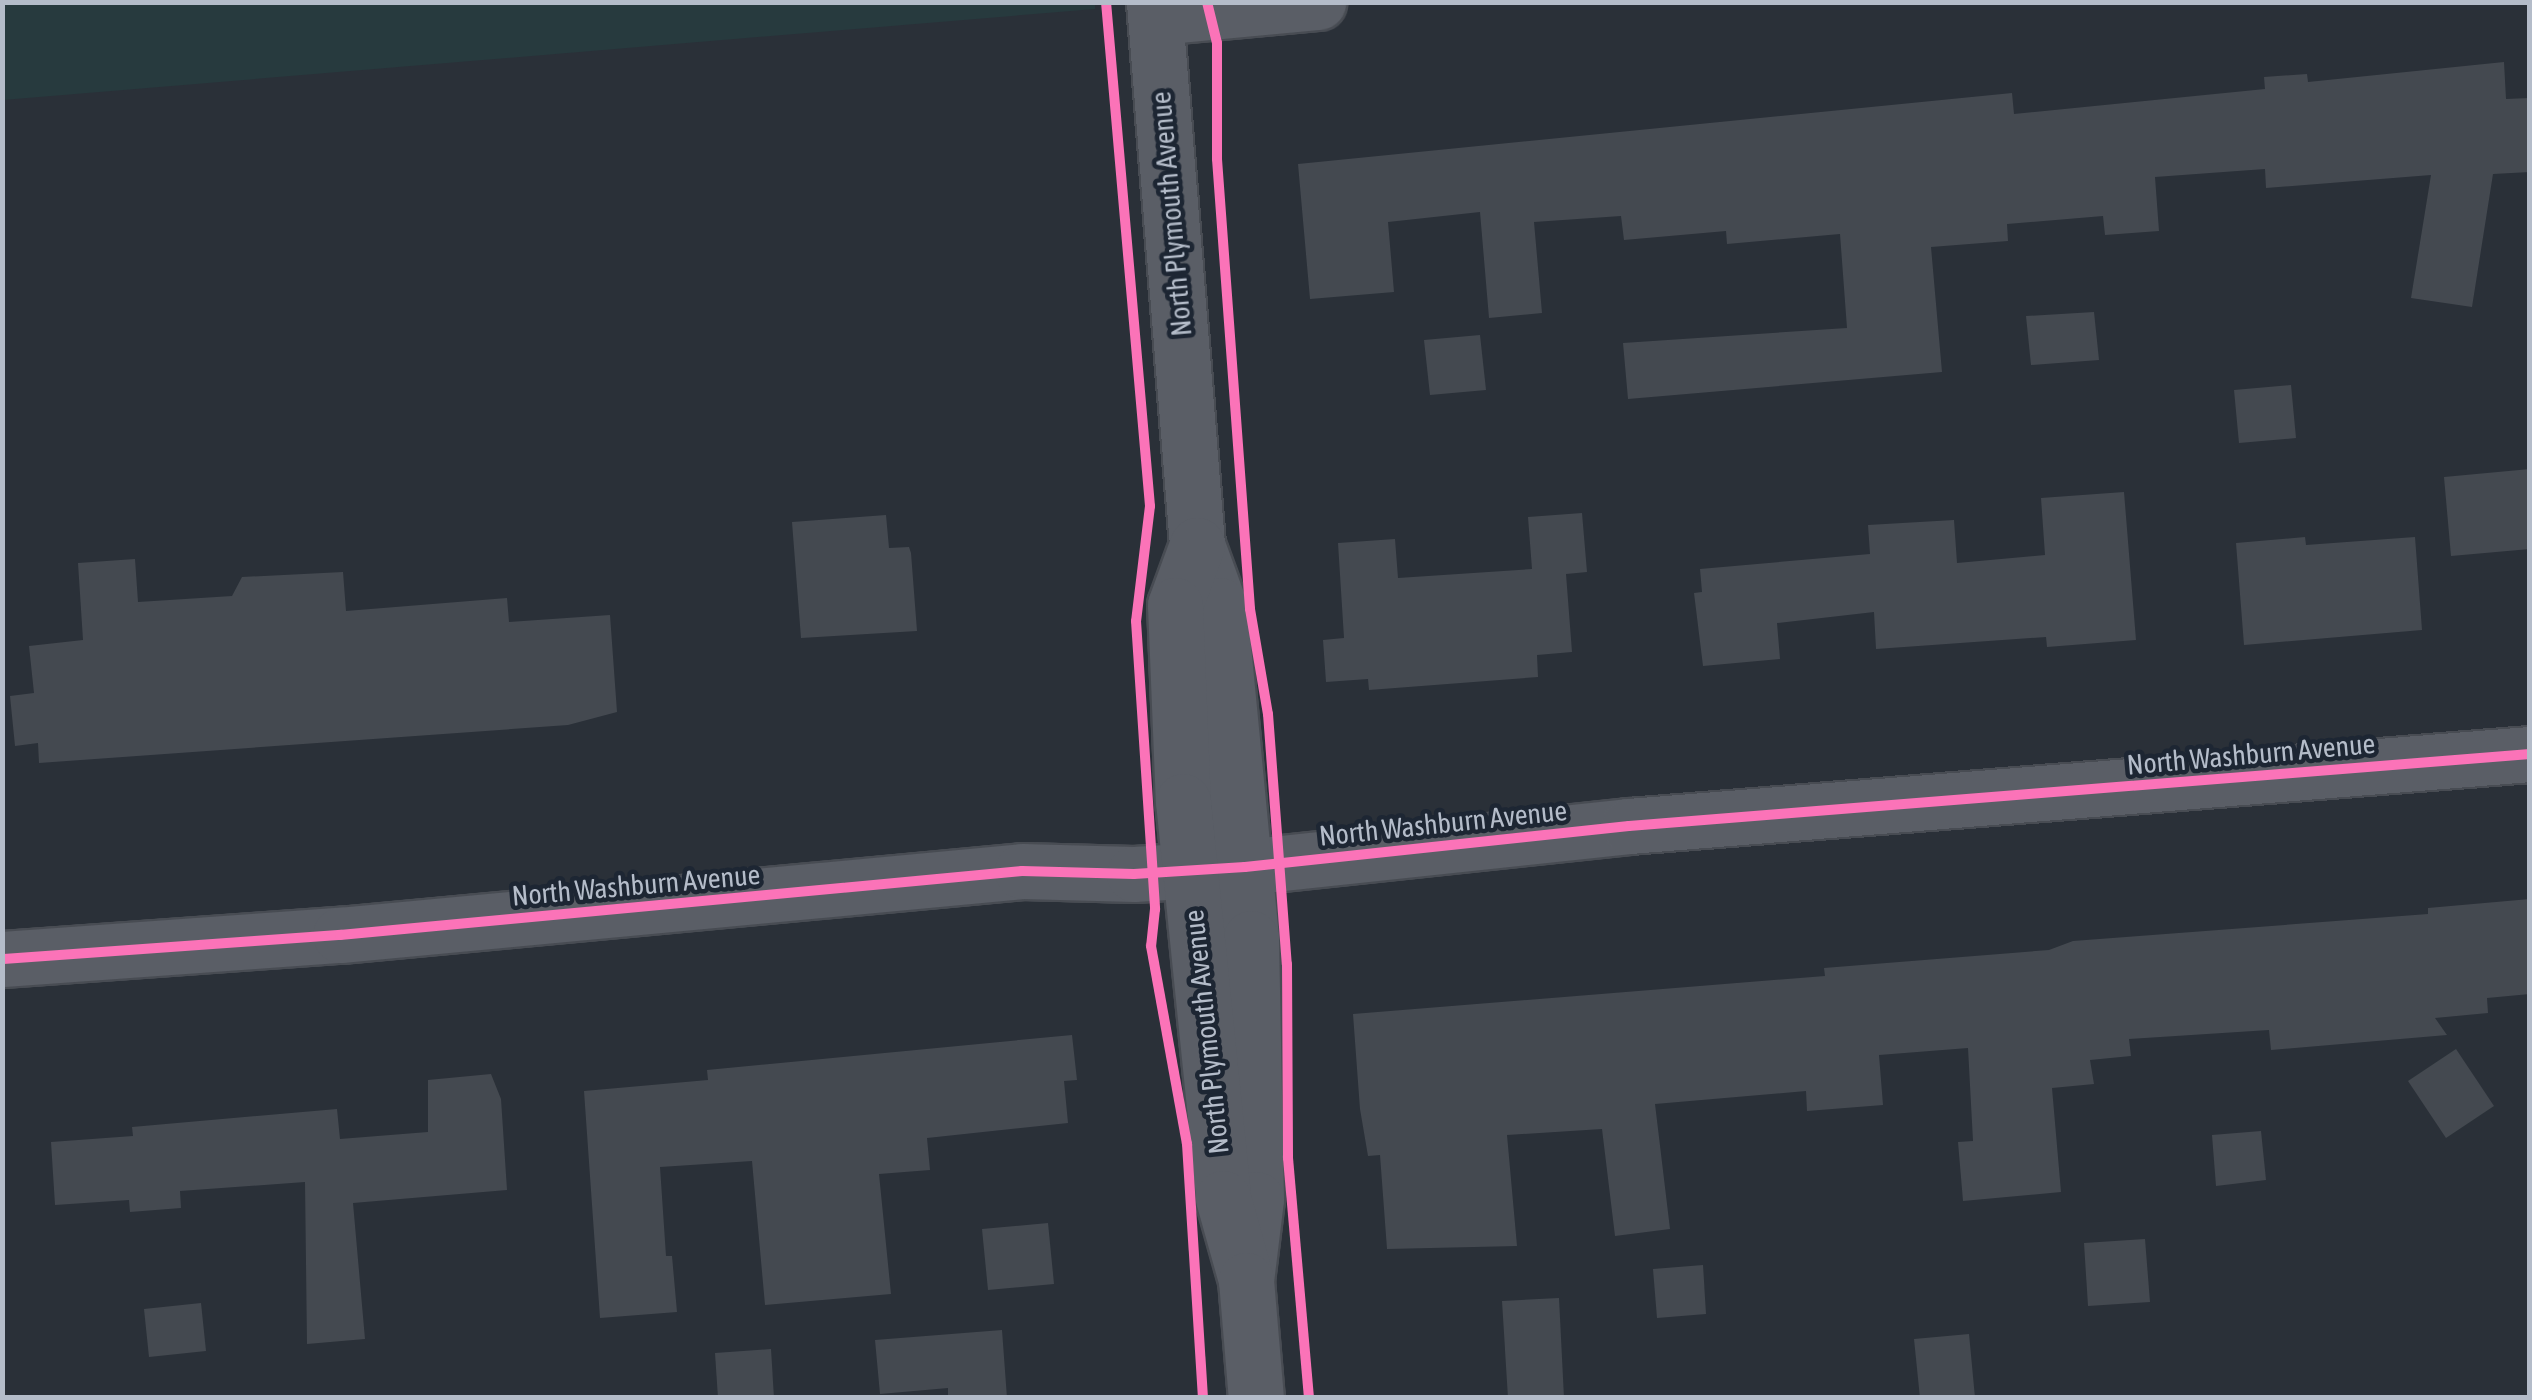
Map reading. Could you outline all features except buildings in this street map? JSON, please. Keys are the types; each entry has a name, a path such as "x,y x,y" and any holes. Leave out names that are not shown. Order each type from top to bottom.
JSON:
{"street":[{"path":"1155,10 1318,2"},
{"name":"North Plymouth Avenue","path":"1155,10 1197,545 1220,606 1245,867 1256,1200 1246,1280"},
{"name":"North Plymouth Avenue","path":"1197,545 1175,605 1190,870 1223,1198 1246,1280 1256,1398"},
{"name":"North Washburn Avenue","path":"2,959 340,935 1022,872 1245,867 1629,826 2530,754"}],"green space":[{"path":"3,3 1095,3 1095,9 3,100"}],"cycle path":[{"path":"1106,2 1150,506 1136,621 1155,909 1151,946 1187,1144 1203,1398"},
{"path":"1207,2 1217,43 1217,159 1250,609 1268,714 1287,964 1288,1158 1309,1398"},
{"path":"2,959 340,935 1022,871 1134,874 1245,867 1629,826 2530,754"}]}
